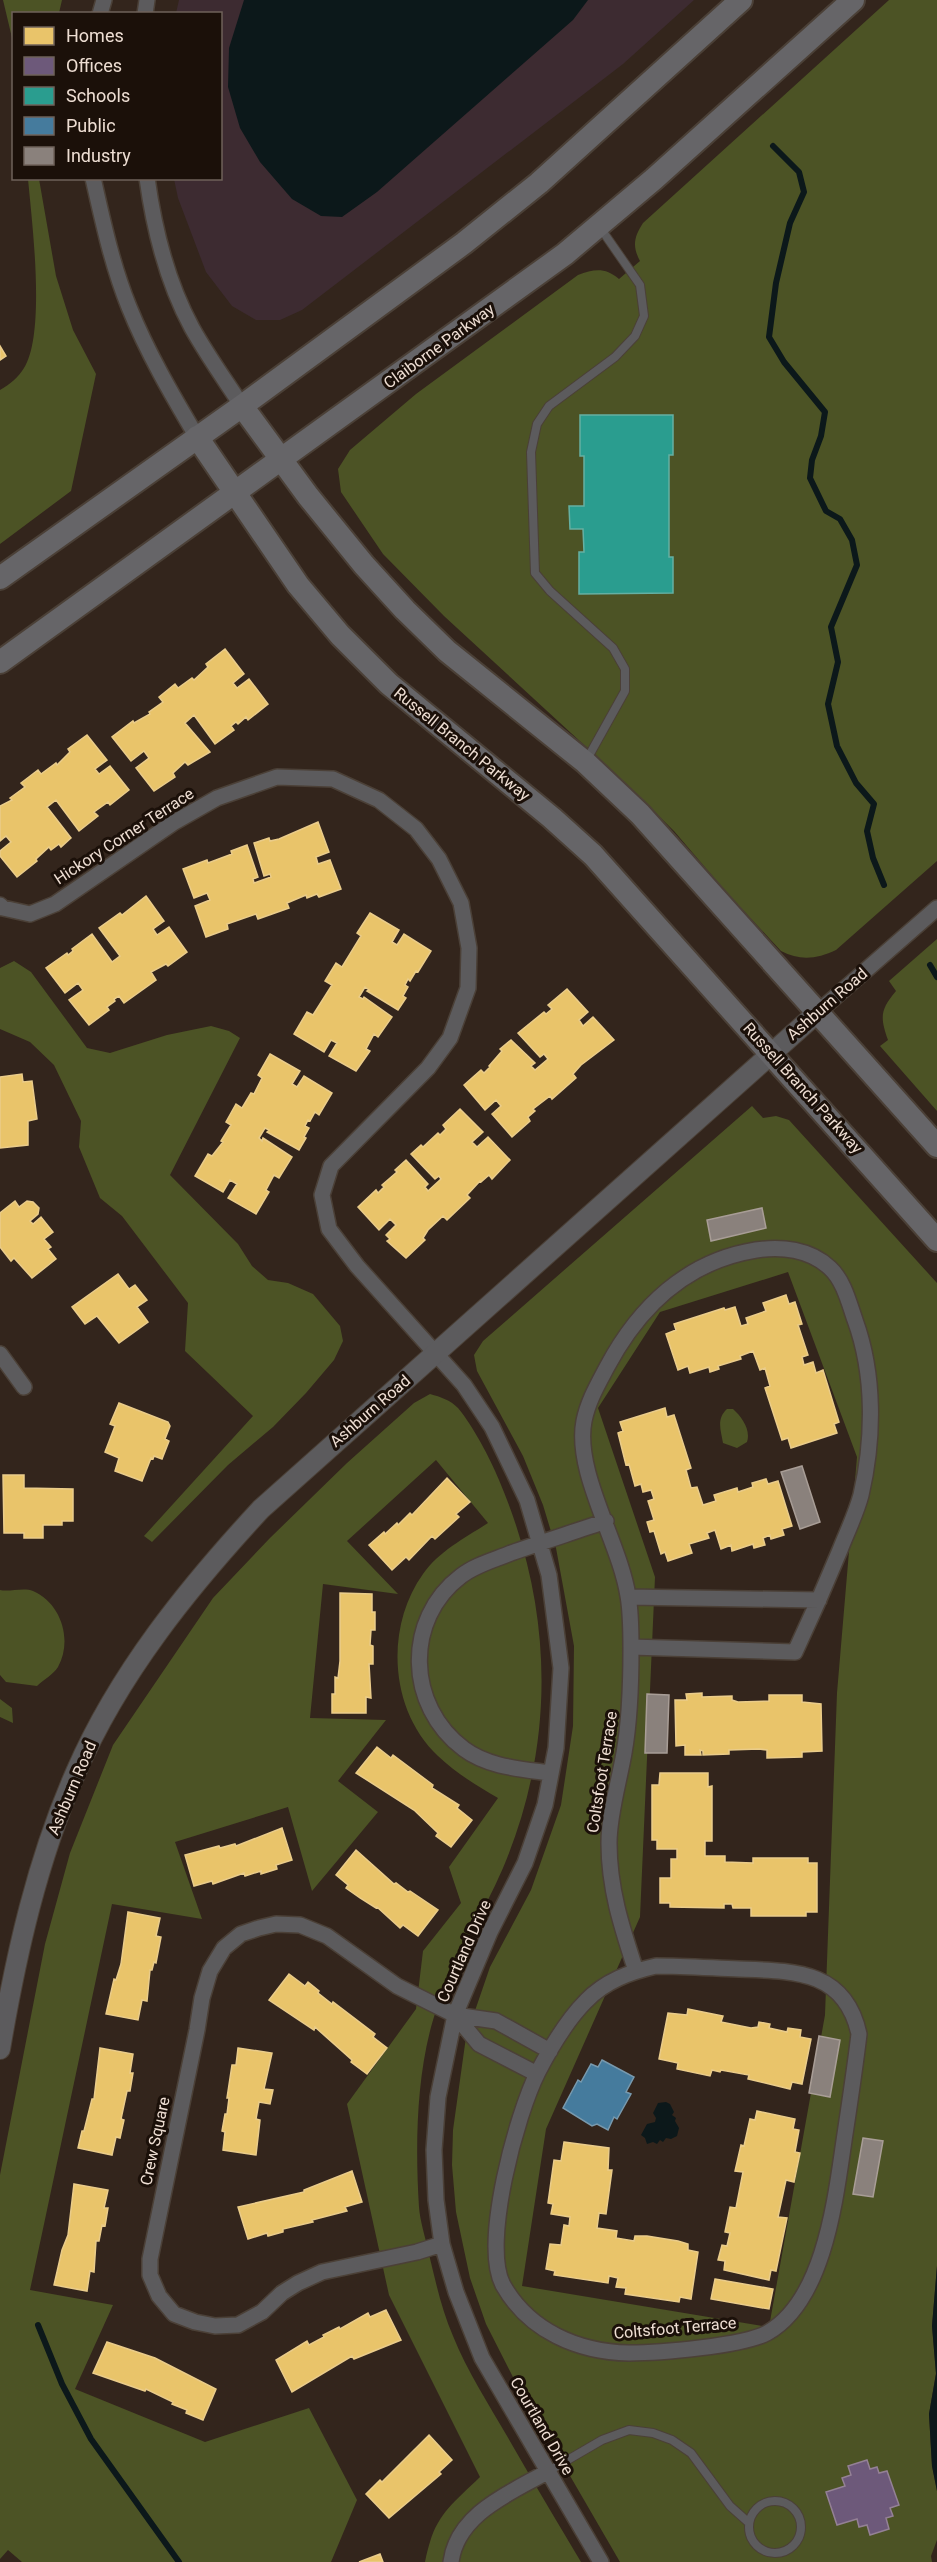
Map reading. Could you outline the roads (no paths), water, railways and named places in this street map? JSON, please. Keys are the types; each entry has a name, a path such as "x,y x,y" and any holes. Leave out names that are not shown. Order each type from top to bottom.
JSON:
{"main road":[{"path":"0,578 242,406 464,243 539,183 741,0"},
{"name":"Claiborne Parkway","path":"0,662 281,461 564,254 654,179 853,0"},
{"path":"242,406 281,461 364,565 405,610 447,651 585,762 640,814 937,1146"},
{"name":"Russell Branch Parkway","path":"197,437 298,585 340,635 389,684 552,818 593,855 937,1240"}],"street":[{"name":"Russell Branch Parkway","path":"93,180 109,248 129,307 156,366 197,437"},
{"path":"147,180 152,217 167,268 191,327 242,406"},
{"name":"Hickory Corner Terrace","path":"0,905 3,908 30,914 56,904 173,823 208,802 277,777 333,779 379,800 416,829 439,859 461,903 469,948 468,988 450,1038 428,1068 331,1166 322,1195 329,1229 357,1266 436,1353"},
{"name":"Ashburn Road","path":"0,2049 38,1876 58,1817 95,1732 141,1655 204,1570 261,1509 771,1053 937,908"},
{"name":"Coltsfoot Terrace","path":"631,1647 795,1652 819,1600 861,1496 870,1438 870,1410 866,1365 859,1331 843,1286 830,1268 793,1249 770,1248 727,1257 674,1285 634,1322 595,1390 584,1418 581,1444 587,1469 606,1521 629,1597 630,1711 609,1840 612,1890 636,1971"},
{"name":"Courtland Drive","path":"436,1353 464,1385 492,1427 527,1500 549,1575 561,1668 556,1748 545,1805 525,1863 490,1932 455,2014 438,2097 434,2150 436,2200 442,2244 465,2318 482,2358 601,2562"},
{"path":"0,1354 24,1387"},
{"path":"550,1773 504,1766 480,1758 464,1749 453,1739 434,1714 421,1685 418,1663 420,1638 429,1613 442,1593 462,1575 482,1564 606,1521"},
{"path":"629,1597 819,1600"},
{"name":"Crew Square","path":"442,2244 408,2254 322,2272 282,2293 262,2312 238,2325 205,2324 174,2314 159,2296 150,2275 154,2235 202,1998 210,1971 224,1948 241,1934 259,1928 276,1924 300,1925 327,1936 397,1986 455,2014"},
{"name":"Coltsfoot Terrace","path":"656,1966 798,1973 816,1978 838,1992 847,2001 855,2017 859,2034 832,2216 821,2254 808,2285 781,2323 766,2333 729,2343 635,2353 613,2352 564,2341 528,2317 502,2284 496,2266 495,2246 500,2205 517,2130 537,2074 550,2052 567,2024 591,1996 608,1983 636,1971 656,1966"},
{"path":"455,2014 496,2021 550,2052"},
{"path":"455,2014 479,2044 537,2074"},
{"path":"450,2562 464,2527 478,2514 548,2472"}],"lane":[{"path":"585,762 626,691 625,669 614,648 550,591 535,573 531,452 537,424 549,406 615,357 635,336 644,316 640,285 598,225"},
{"path":"548,2472 611,2436 629,2430 653,2433 672,2440 691,2453 730,2506 748,2522 748,2534 754,2545 765,2552 779,2553 791,2548 801,2532 797,2512 779,2500 766,2501 754,2509 748,2522"}],"waterway":[{"path":"773,146 799,172 804,192 790,223 776,283 769,337 784,362 825,412 821,436 812,460 810,478 826,511 840,519 852,540 857,565 831,627 838,662 828,704 837,746 856,783 874,804 867,831 873,858 884,885"},
{"path":"930,965 937,977"},
{"path":"38,2325 62,2384 91,2439 179,2562"}]}
